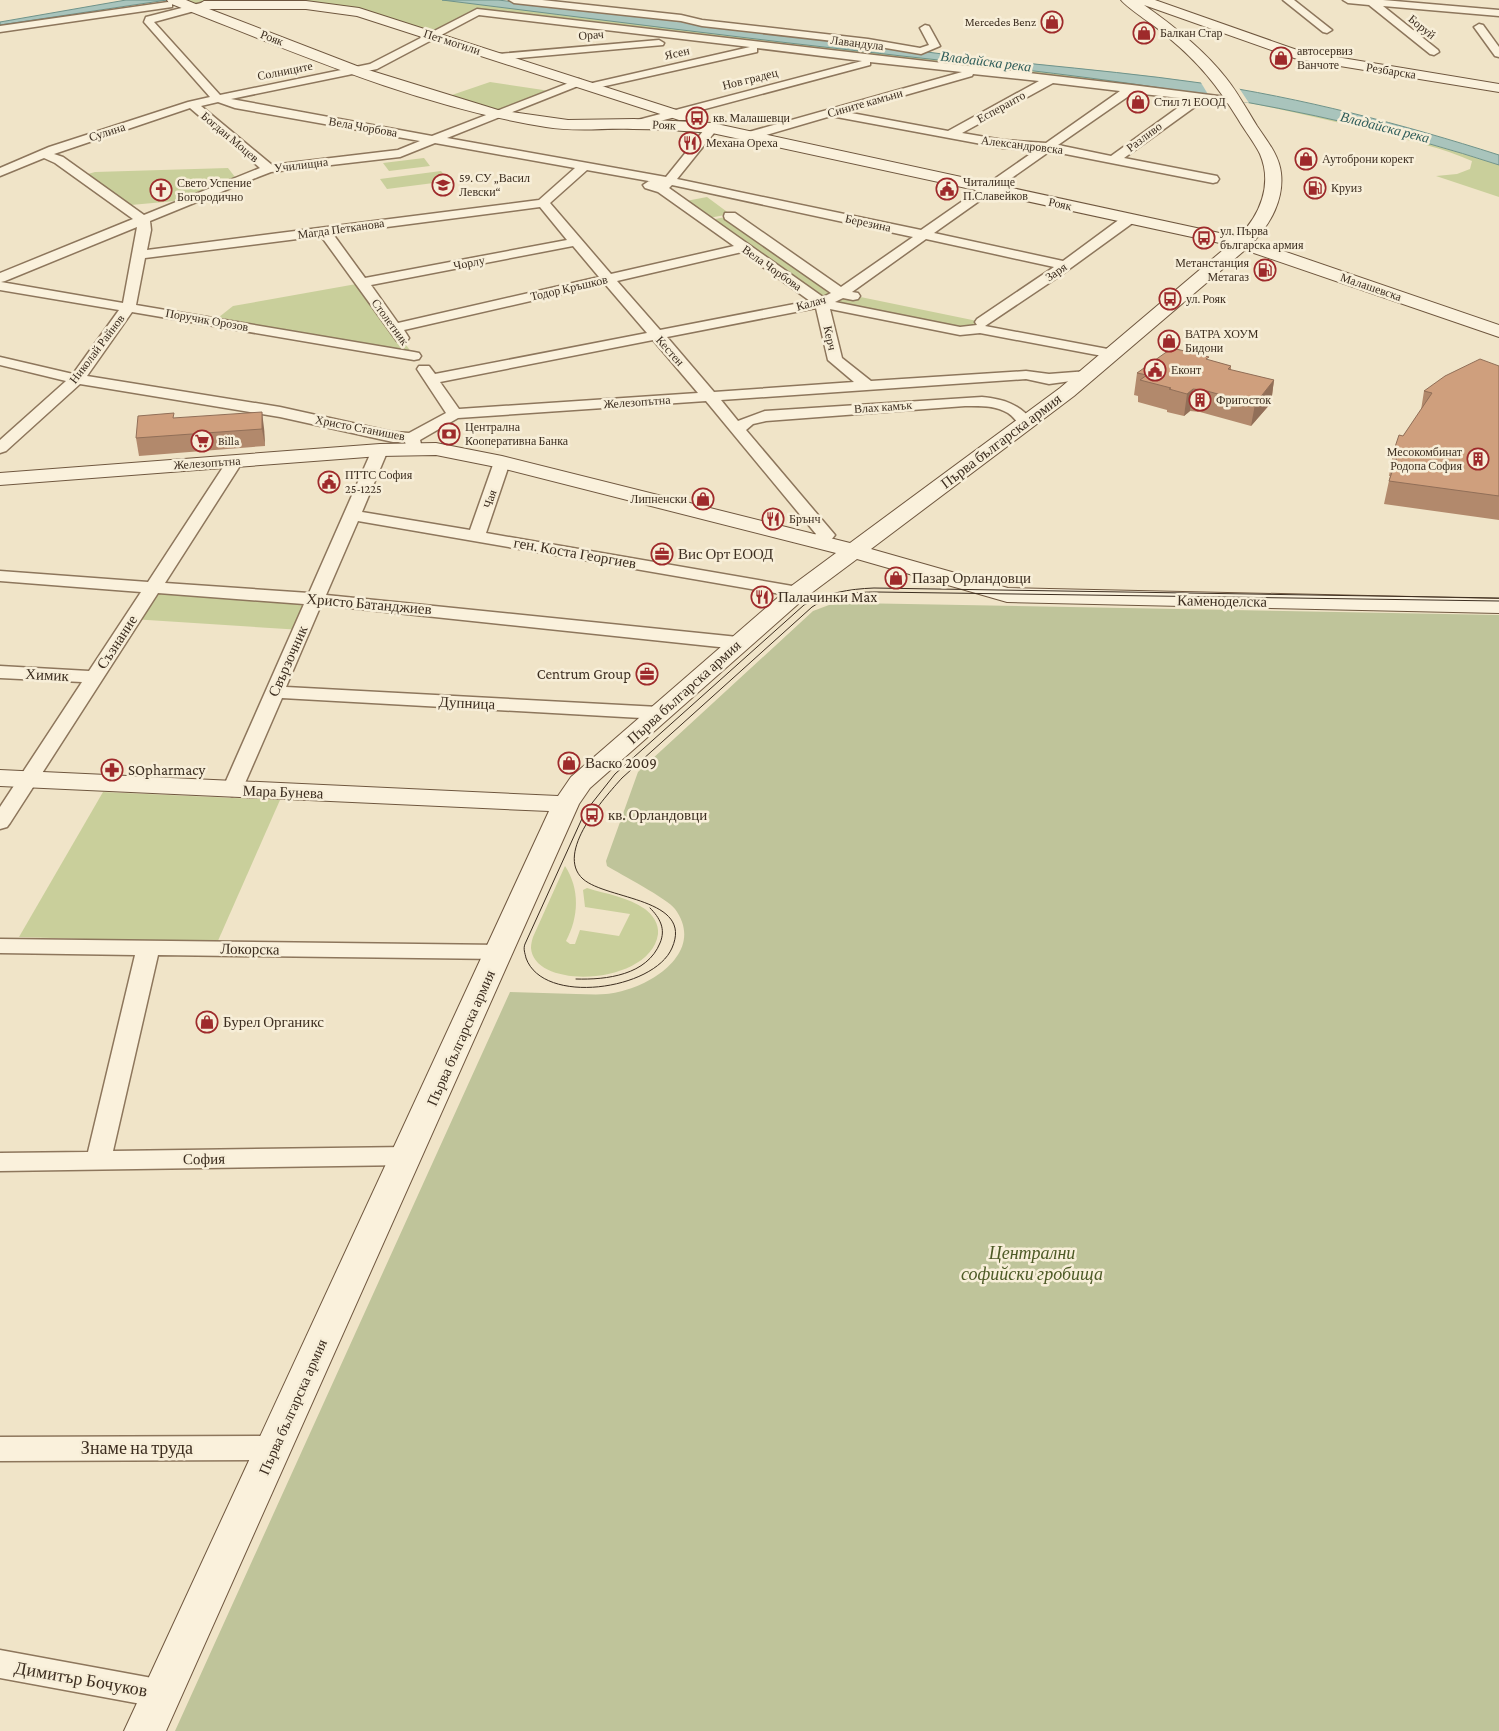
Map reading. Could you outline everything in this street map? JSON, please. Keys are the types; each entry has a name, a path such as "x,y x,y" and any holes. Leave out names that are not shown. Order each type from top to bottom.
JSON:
{"street":[{"name":"Лавандула","path":"514,0 681,18 702,23 868,42 921,51 935,46 925,28"},
{"path":"1128,0 1150,14 1184,15"},
{"name":"Резбарска","path":"1140,0 1147,6 1150,14"},
{"name":"Резбарска","path":"1140,0 1298,55 1499,88"},
{"path":"1288,0 1328,30"},
{"path":"1348,0 1499,12"},
{"name":"Боруй","path":"1372,2 1434,52"},
{"path":"0,29 97,14 189,4"},
{"name":"Пет могили","path":"189,4 306,5 359,12 674,113 712,128"},
{"name":"Рояк","path":"189,4 357,71 497,114 568,125 634,124 712,128 1242,244"},
{"name":"Вела Чорбова","path":"189,4 150,19 149,22 217,98 235,105 436,140 581,170 666,185 706,221 822,303 960,332 981,326"},
{"name":"Лавандула","path":"477,12 1234,101"},
{"name":"Солниците","path":"217,98 373,67 477,12"},
{"name":"Първа българска армия","path":"145,1731 408,1156 566,804 580,784 798,592 1088,375 1242,244 1259,225 1270,203 1273,190 1273,172 1269,158 1260,141 1216,75 1150,14"},
{"path":"1479,27 1499,54"},
{"name":"Орач","path":"498,57 668,42 686,37"},
{"name":"Ясен","path":"585,84 769,47"},
{"name":"Нов градец","path":"634,124 867,63 872,59"},
{"name":"Сините камъни","path":"749,136 980,71"},
{"name":"Есперанто","path":"950,135 1052,79"},
{"name":"Училищна","path":"0,278 269,169 400,153 497,114 585,84"},
{"name":"Калач","path":"430,379 822,303 841,293 925,235 1132,88"},
{"name":"Сулина","path":"0,172 44,154 192,104 217,98"},
{"name":"Разливо","path":"1113,160 1199,98"},
{"name":"Богдан Моцев","path":"192,104 269,169"},
{"name":"Александровска","path":"831,113 1003,144 1048,147 1214,179"},
{"path":"666,185 712,128"},
{"path":"44,154 59,160 143,220"},
{"path":"543,203 581,170"},
{"path":"1182,185 1193,174"},
{"name":"Березина","path":"666,185 768,202 1065,266"},
{"path":"706,221 751,212 768,202"},
{"name":"Магда Петканова","path":"139,255 543,203"},
{"name":"Кестен","path":"543,203 826,535 818,542"},
{"name":"Вела Чорбова","path":"730,216 841,293 981,326 1113,354"},
{"name":"Заря","path":"981,326 1129,219"},
{"name":"Николай Райнов","path":"3,443 77,379 128,306 144,230 143,220"},
{"name":"Столетник","path":"324,231 455,414"},
{"name":"Чорлу","path":"362,284 576,242"},
{"name":"Малашевска","path":"1242,244 1499,331"},
{"name":"Тодор Кръшков","path":"394,328 743,248"},
{"path":"773,269 798,264"},
{"name":"Поручик Орозов","path":"0,286 128,306 414,356"},
{"name":"Керч","path":"822,303 835,360 869,387"},
{"name":"Христо Станишев","path":"0,361 77,379 280,412 393,436 413,443 502,462 854,551"},
{"name":"Влах камък","path":"869,387 1026,375 1049,379 1088,375"},
{"path":"1049,379 1066,392"},
{"name":"Железопътна","path":"0,478 380,450 413,443 455,414 869,387"},
{"name":"Влах камък","path":"736,429 748,421 765,416 965,401 988,401 1008,406 1020,415 1024,422"},
{"name":"Свързочник","path":"232,790 380,450"},
{"name":"Съзнание","path":"0,823 234,461"},
{"name":"Чая","path":"477,536 502,462"},
{"name":"ген. Коста Георгиев","path":"352,515 798,592"},
{"name":"Каменоделска","path":"854,551 995,593 1020,597 1499,606"},
{"name":"Христо Батанджиев","path":"0,576 315,599 738,643"},
{"name":"Каменоделска","path":"947,578 1019,585 1499,593"},
{"name":"Химик","path":"0,672 94,677"},
{"name":"Дупница","path":"275,692 659,713"},
{"name":"Мара Бунева","path":"0,778 566,804"},
{"name":"Локорска","path":"0,946 500,952"},
{"path":"99,1160 148,948"},
{"name":"София","path":"0,1162 408,1156"},
{"name":"Знаме на труда","path":"0,1449 275,1448"},
{"name":"Димитър Бочуков","path":"0,1664 163,1694"}],"green space":[{"path":"174,0 442,0 1046,71 1208,94 1209,97 477,12 433,36 337,8 197,5"},
{"path":"490,82 550,91 499,111 449,96"},
{"path":"1248,102 1375,129 1499,165 1499,197 1436,176 1457,174 1470,169 1472,161 1461,156 1403,139"},
{"path":"424,158 430,166 389,171 383,163"},
{"path":"228,168 235,177 175,201 131,205 88,174 95,172"},
{"path":"441,171 449,181 387,189 380,179"},
{"path":"707,197 730,214 709,218 686,201"},
{"path":"730,216 841,293 982,322 970,332 822,303 706,221"},
{"path":"362,283 414,356 214,321 233,306"},
{"path":"153,587 315,599 302,630 132,619"},
{"name":"Централни софийски гробища","path":"852,603 1499,615 1499,1731 175,1731 510,992 606,994 622,991 654,978 668,967 678,955 684,941 683,925 675,909 654,893 607,866 606,861 638,772 813,611 829,605"},
{"path":"103,792 280,800 217,943 19,937"},
{"path":"565,866 573,884 576,903 573,922 566,941 570,944 575,944 580,930 619,936 630,914 585,907 583,890 587,888 624,899 648,911 658,927 658,934 651,951 636,964 616,972 593,976 571,976 551,971 537,962 531,948 533,938"}],"water":[{"path":"126,0 167,0 0,25 0,22"},
{"name":"Владайска река","path":"442,0 498,0 863,43 947,55 1201,83 1314,104 1426,133 1499,155 1499,165 1426,143 1352,124 1278,108 1129,83"}],"pier":[{"path":"1200,81 1239,88 1249,103 1209,96"}],"building":[{"path":"1172,348 1209,357 1206,359 1231,366 1228,369 1274,380 1255,404 1203,390 1193,389 1187,394 1140,380 1147,375 1137,373"},
{"path":"1480,359 1499,366 1499,496 1389,481 1398,454 1393,453 1399,435 1403,436 1432,393 1424,391 1445,376"},
{"path":"262,412 262,429 136,438 138,416 174,413 173,418"}],"tram line":[{"path":"1499,598 874,588 855,589 821,597 804,605 615,774 585,812 525,944 526,958 536,973 553,983 575,987 599,987 622,982 644,974 661,962 672,948 675,932 671,919 660,910 645,903 610,892 583,879 576,868 574,855 578,841 595,811 622,778 812,607 827,599 852,593 877,592 1499,601"},
{"path":"576,979 613,976 636,969 646,962 654,954 662,938 661,924 650,908"}],"place":[{"name":"Mercedes Benz","path":"1052,22"},
{"name":"Балкан Стар","path":"1144,33"},
{"name":"автосервиз Ванчоте","path":"1281,58"},
{"name":"Стил 71 ЕООД","path":"1138,102"},
{"name":"кв. Малашевци","path":"697,118"},
{"name":"Механа Ореха","path":"690,143"},
{"name":"Аутоброни корект","path":"1306,159"},
{"name":"59. СУ „Васил Левски“","path":"443,185"},
{"name":"Круиз","path":"1315,188"},
{"name":"Читалище П.Славейков","path":"947,189"},
{"name":"Свето Успение Богородично","path":"161,190"},
{"name":"ул. Първа българска армия","path":"1204,238"},
{"name":"Метанстанция Метагаз","path":"1265,270"},
{"name":"ул. Рояк","path":"1170,299"},
{"name":"ВАТРА ХОУМ Бидони","path":"1169,341"},
{"name":"Еконт","path":"1155,370"},
{"name":"Фригосток","path":"1200,400"},
{"name":"Централна Кооперативна Банка","path":"449,434"},
{"name":"Billa","path":"202,441"},
{"name":"Месокомбинат Родопа София","path":"1478,459"},
{"name":"ПТТС София 25-1225","path":"329,482"},
{"name":"Липненски","path":"703,499"},
{"name":"Брънч","path":"773,519"},
{"name":"Вис Орт ЕООД","path":"662,554"},
{"name":"Пазар Орландовци","path":"896,578"},
{"name":"Палачинки Max","path":"762,597"},
{"name":"Centrum Group","path":"647,674"},
{"name":"Васко 2009","path":"569,763"},
{"name":"SOpharmacy","path":"112,770"},
{"name":"кв. Орландовци","path":"592,815"},
{"name":"Бурел Органикс","path":"207,1022"}]}
